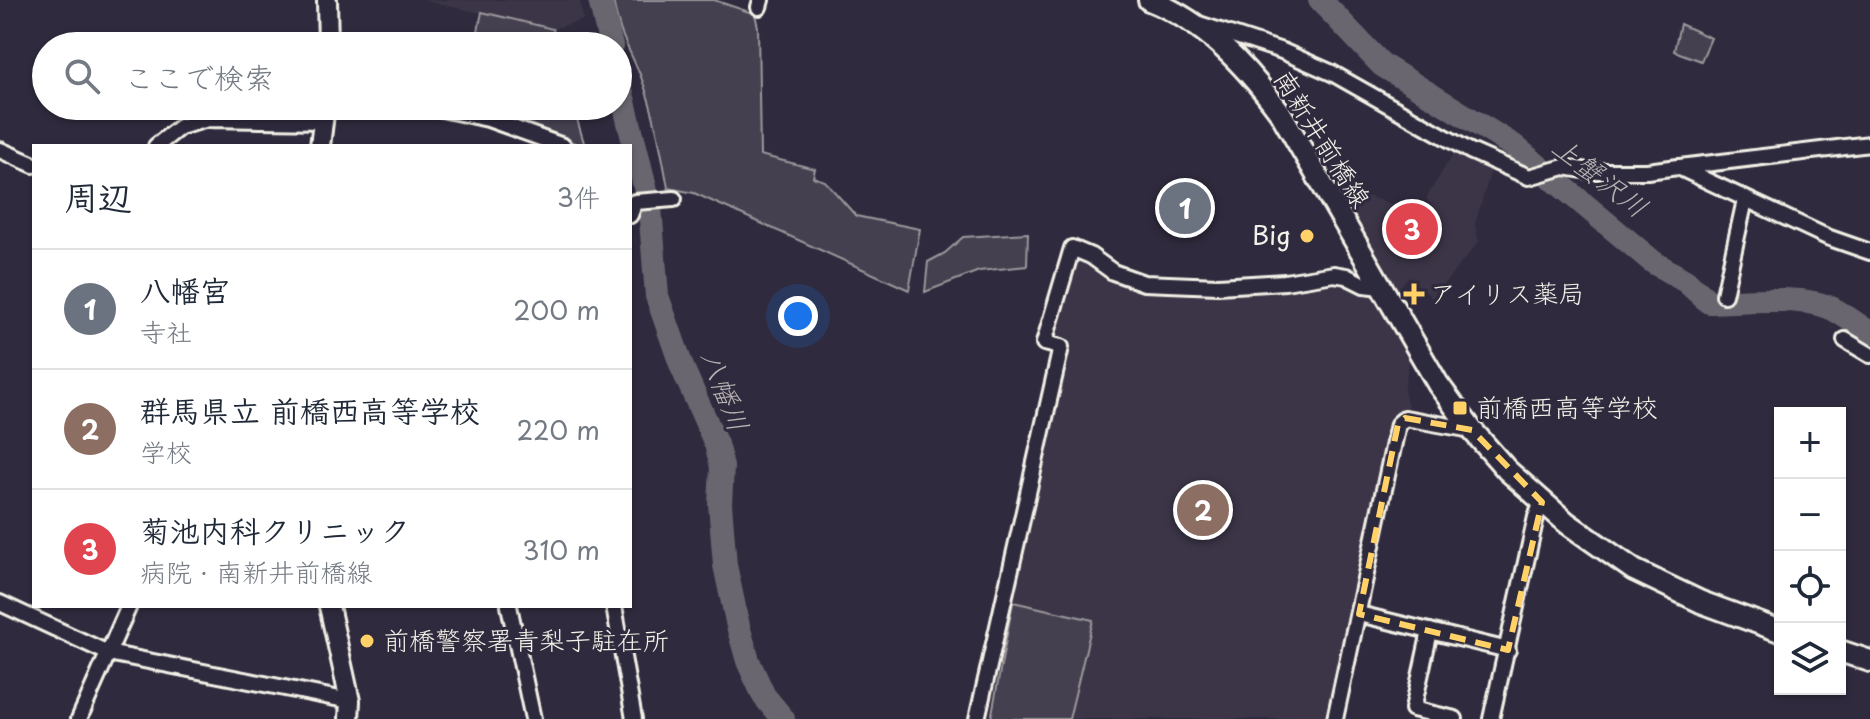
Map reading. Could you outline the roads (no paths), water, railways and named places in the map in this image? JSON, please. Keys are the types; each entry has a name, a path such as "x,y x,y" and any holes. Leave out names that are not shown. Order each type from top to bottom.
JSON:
{"main road":[{"name":"南新井前橋線","path":"1149,0 1193,23 1240,62 1280,112 1438,384 1507,470 1567,523 1634,570 1701,602 1774,629"},
{"path":"1846,653 1870,661"}],"street":[{"path":"327,0 328,32"},
{"path":"1193,23 1282,51 1332,73 1470,151 1529,177 1564,167 1589,171 1647,171 1870,144"},
{"path":"159,144 180,127 204,120"},
{"path":"320,144 324,120"},
{"path":"491,120 557,144"},
{"path":"0,150 32,164"},
{"path":"1678,167 1827,237 1870,252"},
{"path":"634,204 674,199"},
{"path":"1724,295 1745,200"},
{"path":"977,719 1061,347 1044,343 1072,248 1091,256 1113,272 1144,283 1218,286 1285,282 1334,274 1364,285 1381,287"},
{"path":"1845,340 1870,355"},
{"path":"1335,719 1398,424 1405,418 1472,430"},
{"path":"1491,719 1536,517 1542,502"},
{"path":"0,603 108,653 350,710 329,608"},
{"path":"79,719 128,608"},
{"path":"509,608 533,719"},
{"path":"614,608 634,719"},
{"path":"1359,614 1508,650"},
{"path":"1430,631 1413,709 1455,719"}],"waterway":[{"name":"八幡川","path":"600,0 608,32"},
{"name":"上蟹沢川","path":"1320,0 1382,65 1514,146 1653,262 1687,282 1709,302 1806,302 1833,309 1870,333"},
{"name":"八幡川","path":"628,120 650,207 657,296 682,367 716,444 722,467 720,504 725,565 738,626 748,661 764,696 783,719"}],"place":[{"name":"八幡宮","path":"1185,208"},
{"name":"菊池内科クリニック","path":"1412,229"},
{"name":"Big","path":"1307,236"},
{"name":"アイリス薬局","path":"1414,294"},
{"name":"前橋西高等学校","path":"1460,408"},
{"name":"群馬県立 前橋西高等学校","path":"1203,510"},
{"name":"前橋警察署青梨子駐在所","path":"367,641"}]}
